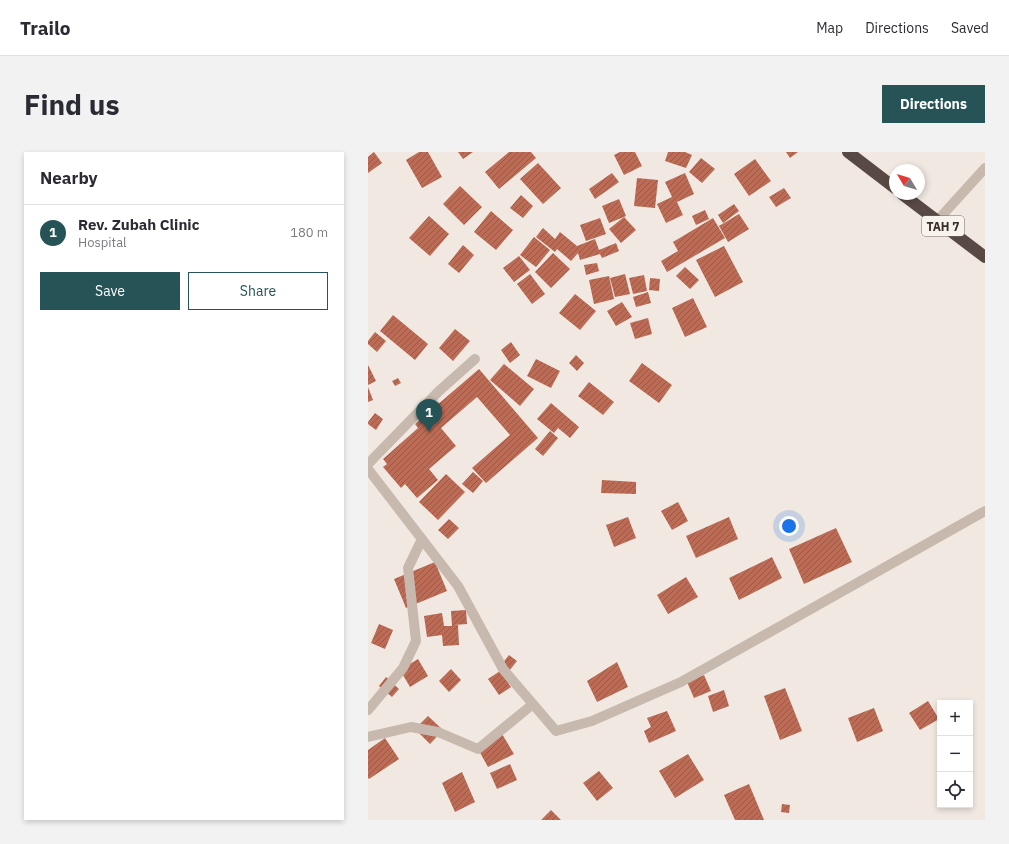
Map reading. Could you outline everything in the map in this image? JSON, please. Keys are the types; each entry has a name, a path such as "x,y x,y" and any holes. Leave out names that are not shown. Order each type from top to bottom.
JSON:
{"highway":[{"path":"848,152 889,183"},
{"name":"TAH 7","path":"910,200 985,257"}],"street":[{"path":"937,221 985,168"},
{"path":"368,464 439,391 475,359"},
{"path":"368,469 458,586 503,669 556,731 592,722 681,682 985,511"},
{"path":"368,710 403,668 416,641 408,568 422,539"},
{"path":"368,737 411,727 438,732 478,748 533,704"}],"building":[{"path":"374,152 382,163 368,173 368,157"},
{"path":"419,152 428,152 442,177 422,188 406,160"},
{"path":"458,152 473,152 463,159"},
{"path":"509,152 531,152 536,158 499,189 485,172"},
{"path":"620,152 635,152 642,166 624,175 614,155"},
{"path":"668,152 685,152 692,155 686,168 665,161"},
{"path":"786,152 798,152 790,158"},
{"path":"701,158 715,169 702,183 689,172"},
{"path":"755,159 771,181 749,196 734,174"},
{"path":"538,163 561,188 543,204 520,179"},
{"path":"612,173 619,182 595,199 589,189"},
{"path":"685,173 694,194 677,202 683,215 666,223 657,204 672,197 665,182"},
{"path":"637,178 658,180 655,208 634,206"},
{"path":"460,186 482,207 464,225 443,204"},
{"path":"784,188 791,198 776,207 769,197"},
{"path":"521,195 533,206 523,218 510,208"},
{"path":"619,199 626,216 609,223 602,206"},
{"path":"734,204 739,211 723,223 718,215"},
{"path":"705,210 709,219 696,225 692,216"},
{"path":"491,211 513,230 496,250 474,232"},
{"path":"739,214 749,229 728,242 719,226"},
{"path":"429,216 449,234 430,256 409,238"},
{"path":"624,217 636,230 621,243 609,229"},
{"path":"600,218 606,234 586,241 580,225"},
{"path":"713,218 725,238 667,272 661,261 678,251 673,242"},
{"path":"543,228 555,239 560,232 577,246 595,239 599,250 616,243 619,251 602,258 600,254 580,260 578,253 571,261 557,249 555,252 536,237"},
{"path":"534,237 550,250 536,267 520,255"},
{"path":"463,245 474,255 459,273 448,264"},
{"path":"724,246 743,282 715,297 696,260"},
{"path":"553,253 570,269 551,288 535,272"},
{"path":"519,256 530,270 514,282 503,268"},
{"path":"597,263 599,271 586,275 584,265"},
{"path":"685,267 699,280 690,289 676,276"},
{"path":"530,274 545,294 532,304 517,284"},
{"path":"625,274 630,294 615,297 610,278"},
{"path":"644,275 647,291 633,294 629,278"},
{"path":"609,276 614,299 594,304 589,280"},
{"path":"650,278 660,279 659,291 649,290"},
{"path":"648,292 651,303 636,307 633,297"},
{"path":"575,294 596,311 580,330 559,313"},
{"path":"693,298 707,327 685,337 672,308"},
{"path":"622,302 632,317 616,326 607,311"},
{"path":"393,315 428,344 415,360 380,331"},
{"path":"648,318 652,334 635,339 630,323"},
{"path":"455,329 470,341 453,361 439,348"},
{"path":"375,332 386,341 377,352 368,344 368,341"},
{"path":"511,342 520,355 510,363 501,350"},
{"path":"576,355 584,363 577,371 569,363"},
{"path":"536,359 560,371 551,388 527,376"},
{"path":"642,363 672,385 659,403 629,381"},
{"path":"504,364 534,389 520,406 490,380"},
{"path":"368,365 376,381 368,385"},
{"path":"479,369 538,438 486,483 472,468 510,435 477,397 441,428 456,446 429,469 438,480 417,498 405,484 401,488 383,467 387,464 383,459 418,428 415,424"},
{"path":"398,378 401,383 395,386 392,381"},
{"path":"589,382 614,402 603,415 578,396"},
{"path":"368,387 373,400 368,402"},
{"path":"551,403 579,427 570,438 558,428 554,433 537,419"},
{"path":"375,413 383,419 376,430 368,424"},
{"path":"550,431 558,438 543,456 535,449"},
{"path":"473,472 483,481 473,493 462,484"},
{"path":"446,474 465,492 438,520 419,502"},
{"path":"602,480 636,482 636,494 601,493"},
{"path":"678,502 688,521 672,530 661,511"},
{"path":"628,517 636,538 614,547 606,525"},
{"path":"729,517 738,539 696,558 686,536"},
{"path":"449,519 459,528 448,539 438,530"},
{"path":"836,528 852,562 804,584 789,549"},
{"path":"772,557 782,578 739,600 729,578"},
{"path":"435,562 447,591 406,608 394,579"},
{"path":"686,577 698,597 668,614 657,595"},
{"path":"466,610 467,624 454,625 458,625 459,645 443,646 442,635 427,637 424,616 442,613 444,626 452,626 451,611"},
{"path":"379,624 393,630 385,649 371,643"},
{"path":"509,655 517,661 509,671 501,665"},
{"path":"418,659 428,676 410,687 400,670"},
{"path":"617,662 628,687 597,702 587,681"},
{"path":"451,669 461,680 449,692 439,681"},
{"path":"500,671 511,687 499,695 488,679"},
{"path":"704,675 711,691 694,698 687,682"},
{"path":"386,677 399,689 392,697 379,686"},
{"path":"785,688 802,731 780,740 764,696"},
{"path":"724,690 729,706 713,712 708,696"},
{"path":"928,701 937,716 937,720 920,730 909,713"},
{"path":"874,708 883,731 857,742 848,718"},
{"path":"667,711 676,731 649,743 644,731 651,727 647,718"},
{"path":"428,716 443,730 430,744 415,729"},
{"path":"502,734 514,754 488,767 478,749"},
{"path":"385,738 399,759 369,779 368,750"},
{"path":"688,754 704,780 675,798 659,771"},
{"path":"510,764 517,780 497,789 490,773"},
{"path":"599,771 613,788 597,801 583,783"},
{"path":"462,772 475,802 455,812 442,783"},
{"path":"749,784 764,820 735,820 724,795"},
{"path":"782,804 790,805 789,813 781,812"},
{"path":"551,810 561,820 541,820"}],"place":[{"name":"Rev. Zubah Clinic","path":"429,432"}]}
